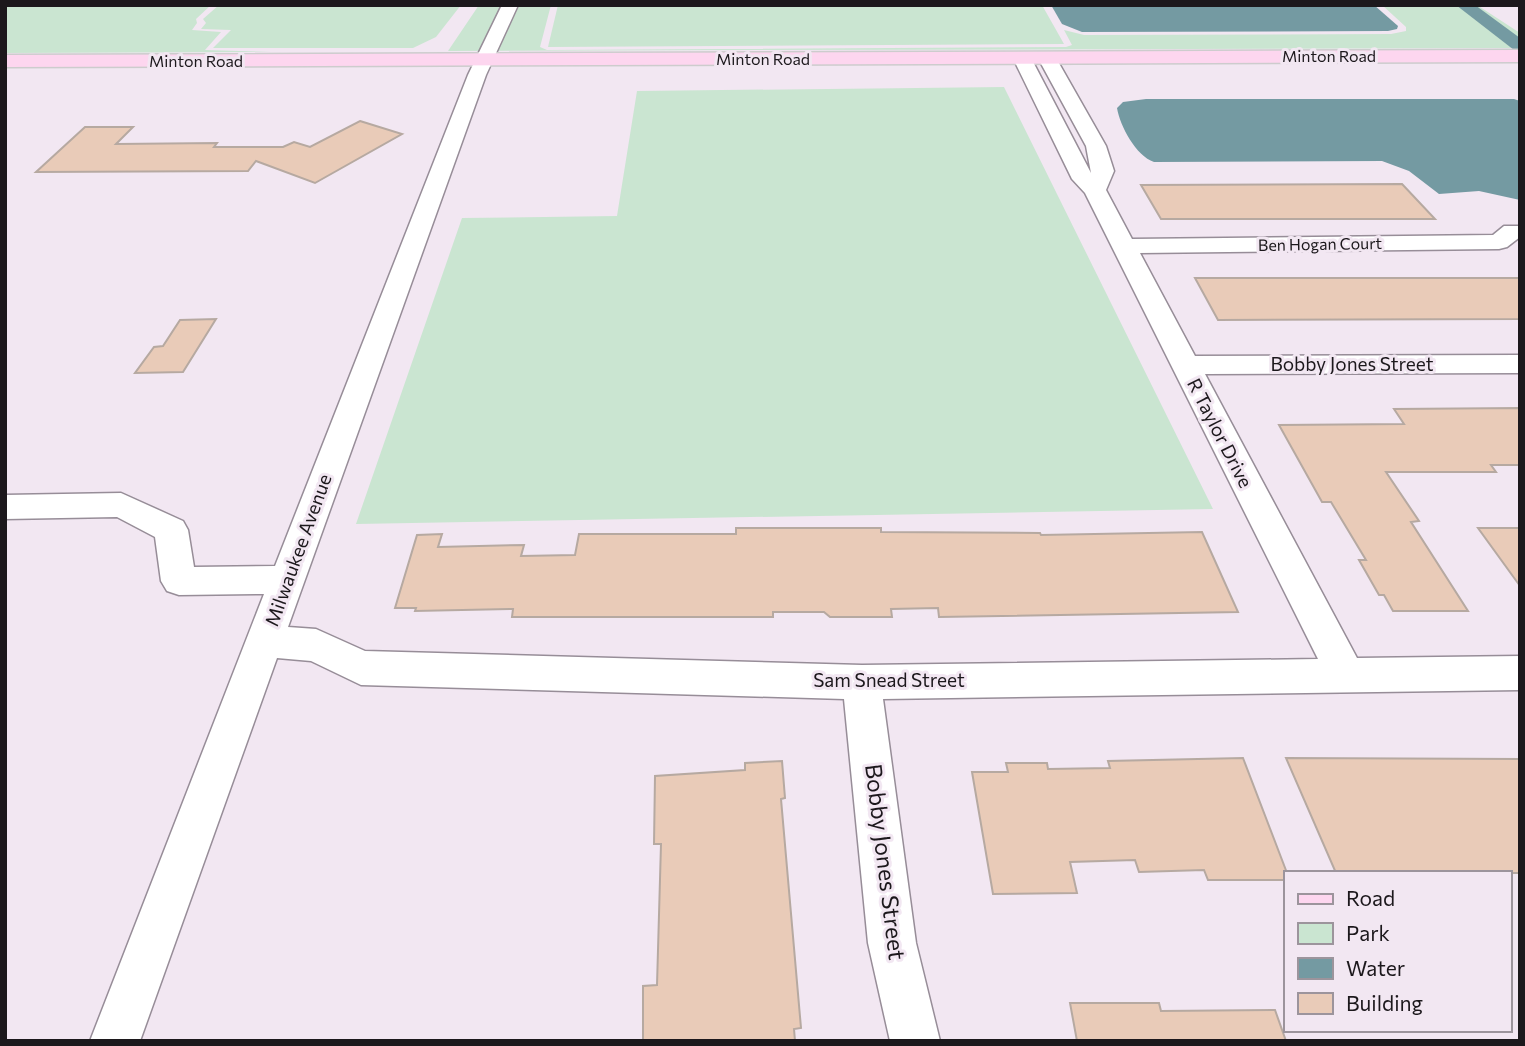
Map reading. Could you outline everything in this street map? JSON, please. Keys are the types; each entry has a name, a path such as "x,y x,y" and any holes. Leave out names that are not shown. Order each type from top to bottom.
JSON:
{"main road":[{"name":"Minton Road","path":"5,75 480,68 1026,66 1520,56"},
{"name":"Minton Road","path":"5,61 480,68"},
{"name":"Minton Road","path":"1052,65 1520,71"}],"street":[{"name":"Milwaukee Avenue","path":"115,1041 480,68 510,5"},
{"path":"1052,65 1098,152 1102,171 1095,190"},
{"name":"R Taylor Drive","path":"1026,66 1083,179 1095,190 1346,675"},
{"path":"1051,115 1079,115"},
{"path":"1069,151 1098,152"},
{"name":"Ben Hogan Court","path":"1124,246 1499,242 1513,231"},
{"name":"Bobby Jones Street","path":"1185,365 1520,364"},
{"path":"5,507 121,505 171,530 178,581 287,580"},
{"name":"Sam Snead Street","path":"264,641 316,645 361,668 862,682 1520,673"},
{"name":"Bobby Jones Street","path":"862,682 892,943 915,1041"}],"green space":[{"path":"5,5 211,5 196,19 197,23 192,30 221,32 205,50 271,52 5,53"},
{"path":"219,5 461,5 436,37 413,48 213,48 231,30 201,29 206,23 203,19"},
{"path":"479,5 551,5 540,47 547,50 1066,47 1072,45 1064,30 1084,35 1391,34 1406,31 1406,27 1382,5 1477,5 1520,33 1520,48 448,51"},
{"path":"558,5 1042,5 1064,44 548,47"},
{"path":"1004,87 1213,509 356,524 462,218 617,216 637,91"}],"water":[{"path":"1051,5 1374,5 1398,26 1397,29 1388,31 1082,32 1062,24"},
{"path":"1146,99 1514,99 1520,101 1520,200 1479,191 1439,194 1409,171 1382,161 1154,162 1141,154 1130,140 1117,108 1123,102"}],"building":[{"path":"360,121 402,134 315,183 256,161 248,171 36,172 85,127 133,127 116,144 217,143 214,147 283,147 294,142 310,147"},
{"path":"1402,184 1435,219 1161,219 1141,185"},
{"path":"1195,278 1520,278 1520,319 1218,320"},
{"path":"216,319 183,372 135,373 154,347 163,346 180,320"},
{"path":"1520,408 1520,465 1491,465 1496,472 1386,472 1419,521 1411,522 1468,611 1393,611 1384,595 1379,595 1359,560 1366,560 1331,502 1322,502 1279,425 1404,424 1394,409"},
{"path":"736,528 881,528 881,532 1041,535 1202,532 1238,612 939,617 938,608 891,609 892,617 830,617 824,612 773,612 773,617 512,617 513,609 415,611 416,608 395,608 417,535 442,534 438,547 524,545 521,556 575,555 579,534 736,534"},
{"path":"1478,528 1520,528 1520,586"},
{"path":"1243,758 1286,871 1284,871 1284,880 1208,880 1204,870 1139,872 1135,860 1070,862 1077,893 993,894 972,772 1008,772 1006,763 1047,763 1048,769 1110,768 1108,761"},
{"path":"1286,758 1520,759 1520,873 1335,871"},
{"path":"782,761 785,798 781,799 801,1028 794,1029 795,1041 643,1041 643,986 657,985 661,844 654,844 655,776 745,770 745,763"},
{"path":"1070,1003 1159,1003 1161,1011 1275,1010 1286,1041 1077,1041"}],"waterway":[{"path":"1464,5 1520,46"}]}
